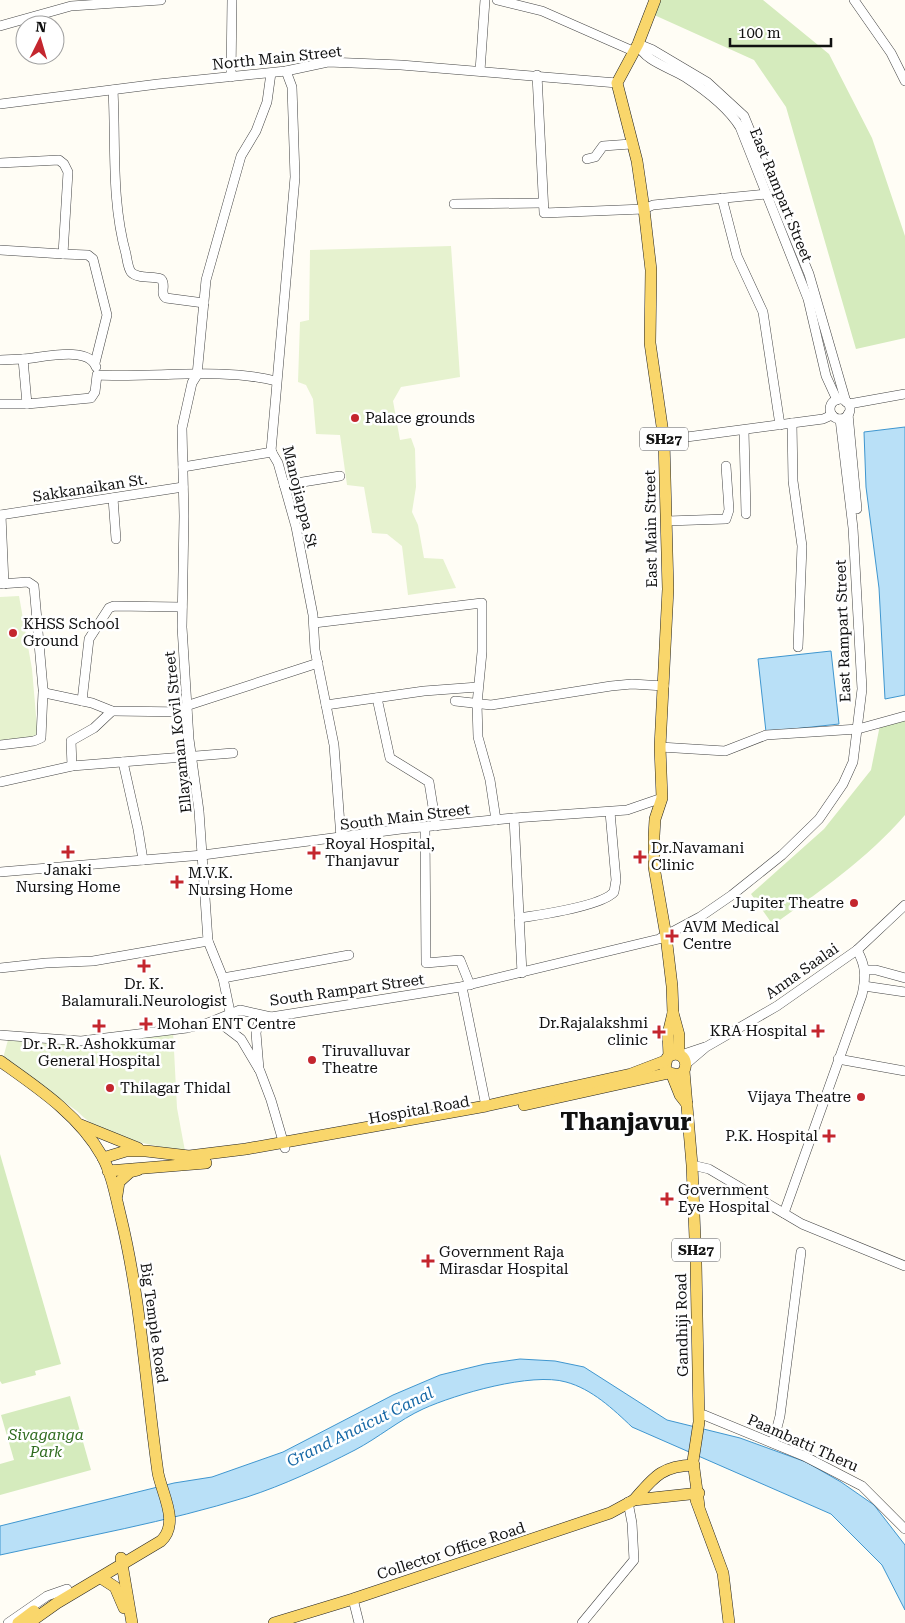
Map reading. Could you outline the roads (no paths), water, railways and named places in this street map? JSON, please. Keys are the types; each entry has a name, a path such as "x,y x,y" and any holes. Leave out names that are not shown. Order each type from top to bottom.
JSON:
{"main road":[{"path":"617,83 649,19 655,0"},
{"name":"East Main Street","path":"617,83 627,117 631,144 637,161 644,209 651,270 650,344 664,440 668,589 660,748 662,798"},
{"name":"SH27","path":"662,798 654,819 654,867 666,936 673,1013 668,1034 677,1060"},
{"name":"Hospital Road","path":"108,1171 210,1162 284,1145 486,1106 630,1074 677,1060"},
{"name":"Gandhiji Road","path":"687,1104 680,1095 671,1074 665,1068 677,1060 688,1093 687,1104 692,1165 698,1420"},
{"path":"0,1061 61,1107 77,1123 146,1151"},
{"name":"Hospital Road","path":"146,1151 189,1156 284,1145 491,1112 671,1074"},
{"name":"Big Temple Road","path":"77,1123 103,1158 128,1247 160,1481 170,1523 122,1561"},
{"path":"103,1158 126,1151 146,1151"},
{"path":"118,1206 119,1182 130,1172 149,1166"},
{"name":"SH27","path":"698,1420 690,1463 699,1506 723,1573 729,1623"},
{"name":"Collector Office Road","path":"274,1623 353,1599 610,1513 631,1501 659,1472 690,1463"},
{"name":"Collector Office Road","path":"631,1501 670,1494 696,1494"},
{"path":"18,1623 55,1600 101,1578 122,1561"},
{"path":"29,1623 66,1589 122,1561"},
{"path":"122,1561 131,1623"},
{"path":"101,1578 115,1587 131,1623"}],"street":[{"path":"0,26 71,6 162,0"},
{"path":"231,77 232,0"},
{"path":"480,71 485,0"},
{"path":"497,0 542,11 635,48 652,50 707,82 744,116 809,274 848,407 860,552 865,642 862,689"},
{"path":"854,0 891,53 905,81"},
{"name":"East Rampart Street","path":"635,48 687,78 734,118 808,299 826,376 837,400 830,406 836,417 853,528 862,689 853,762 833,800 805,834 732,895 700,917 666,936"},
{"name":"North Main Street","path":"0,104 271,73 328,62 537,75 617,83"},
{"name":"Manojiappa St","path":"286,71 292,87 295,177 276,381 272,452 296,527 314,623 318,663 334,745 342,838"},
{"name":"Ellayaman Kovil Street","path":"230,1012 223,978 208,940 203,855 187,709 182,607 184,487 182,428 192,383 197,371 206,280 228,196 241,156 256,131 267,102 271,73"},
{"path":"537,75 542,204 544,213 644,209 653,205 766,194"},
{"path":"114,90 116,147 114,175 122,237 130,269 136,275 161,279 164,284 163,293 166,298 204,303"},
{"path":"587,159 595,157 603,146 631,144"},
{"path":"0,162 60,160 64,164 68,172 63,254"},
{"path":"722,198 737,256 763,312 780,425"},
{"path":"454,204 542,204"},
{"path":"0,250 88,255 95,264 107,315 95,363 97,375 95,392 90,398 27,404 0,404"},
{"path":"0,360 68,354 84,355 95,363"},
{"path":"23,358 27,404"},
{"path":"97,375 137,377 197,371 276,381"},
{"path":"664,440 836,417 848,407 905,394"},
{"path":"837,400 848,407"},
{"path":"792,423 793,481 802,546 798,647"},
{"path":"744,430 746,514"},
{"path":"183,470 272,452"},
{"path":"667,520 726,519 729,510 726,466"},
{"path":"284,485 340,476"},
{"name":"Sakkanaikan St.","path":"0,515 184,487"},
{"path":"113,498 116,539"},
{"path":"0,515 2,584 28,582 34,586 43,692 41,738 34,741 0,745"},
{"path":"314,623 482,603 477,704 478,737 489,776 496,820"},
{"path":"82,701 88,642 109,608 114,606 182,607"},
{"path":"43,692 82,701 112,711 187,709 318,663"},
{"path":"455,700 491,705 611,686 632,684 664,686"},
{"path":"326,705 478,686"},
{"path":"377,698 390,758 429,782 436,826"},
{"path":"72,766 71,741 94,728 112,711"},
{"path":"660,748 725,751 766,735 858,729 905,716"},
{"path":"0,782 72,766 233,753"},
{"path":"123,762 143,860"},
{"name":"South Main Street","path":"0,872 203,855 425,827 514,818 610,812 627,810 662,798"},
{"path":"520,918 570,909 606,898 614,892 616,880 610,812"},
{"path":"514,818 522,973"},
{"path":"425,827 426,962 460,960 486,1106"},
{"name":"Anna Saalai","path":"677,1060 706,1047 777,1006 857,950 905,905"},
{"name":"South Rampart Street","path":"1,1037 81,1041 186,1028 208,1023 230,1012 250,1011 271,1017 466,986 666,936"},
{"path":"0,968 46,963 93,961 208,940"},
{"path":"784,1213 864,986 865,970 857,950"},
{"path":"223,978 349,955"},
{"path":"865,970 876,970 905,978"},
{"path":"864,986 905,992"},
{"path":"260,1071 256,1034 258,1024 271,1017"},
{"path":"208,1023 224,1026 242,1039 260,1071 271,1100 284,1145"},
{"path":"838,1058 905,1070"},
{"path":"692,1165 709,1169 802,1224 905,1266"},
{"path":"773,1443 780,1416 801,1252"},
{"name":"Paambatti Theru","path":"698,1420 773,1443 804,1456 862,1486 905,1529"},
{"path":"582,1623 634,1560 631,1501"},
{"path":"8,1623 47,1596 66,1589"},
{"path":"353,1599 359,1623"}],"water":[{"path":"905,427 905,695 885,699 879,588 866,487 864,432"},
{"path":"831,651 839,724 766,732 758,659"},
{"name":"Grand Anaicut Canal","path":"520,1359 555,1361 584,1367 667,1420 740,1438 806,1462 841,1482 874,1505 905,1545 905,1610 882,1565 831,1514 632,1427 610,1407 585,1389 566,1382 551,1380 515,1382 494,1386 437,1403 414,1413 364,1445 329,1463 288,1482 247,1497 155,1522 0,1555 0,1526 174,1483 212,1477 283,1452 393,1395 440,1375 485,1364"}],"place":[{"name":"Palace grounds","path":"355,418"},
{"name":"KHSS School Ground","path":"13,633"},
{"name":"Janaki Nursing Home","path":"68,852"},
{"name":"Royal Hospital, Thanjavur","path":"314,853"},
{"name":"Dr.Navamani Clinic","path":"640,857"},
{"name":"M.V.K. Nursing Home","path":"177,882"},
{"name":"Jupiter Theatre","path":"854,903"},
{"name":"AVM Medical Centre","path":"672,936"},
{"name":"Dr. K. Balamurali.Neurologist","path":"144,966"},
{"name":"Mohan ENT Centre","path":"146,1024"},
{"name":"Dr. R. R. Ashokkumar General Hospital","path":"99,1026"},
{"name":"KRA Hospital","path":"818,1031"},
{"name":"Dr.Rajalakshmi clinic","path":"659,1032"},
{"name":"Tiruvalluvar Theatre","path":"312,1060"},
{"name":"Thilagar Thidal","path":"110,1088"},
{"name":"Vijaya Theatre","path":"861,1097"},
{"name":"P.K. Hospital","path":"829,1136"},
{"name":"Government Eye Hospital","path":"667,1199"},
{"name":"Government Raja Mirasdar Hospital","path":"428,1261"}],"district":[{"name":"Thanjavur","path":"626,1121"}],"park label":[{"name":"Sivaganga Park","path":"46,1444"}]}
